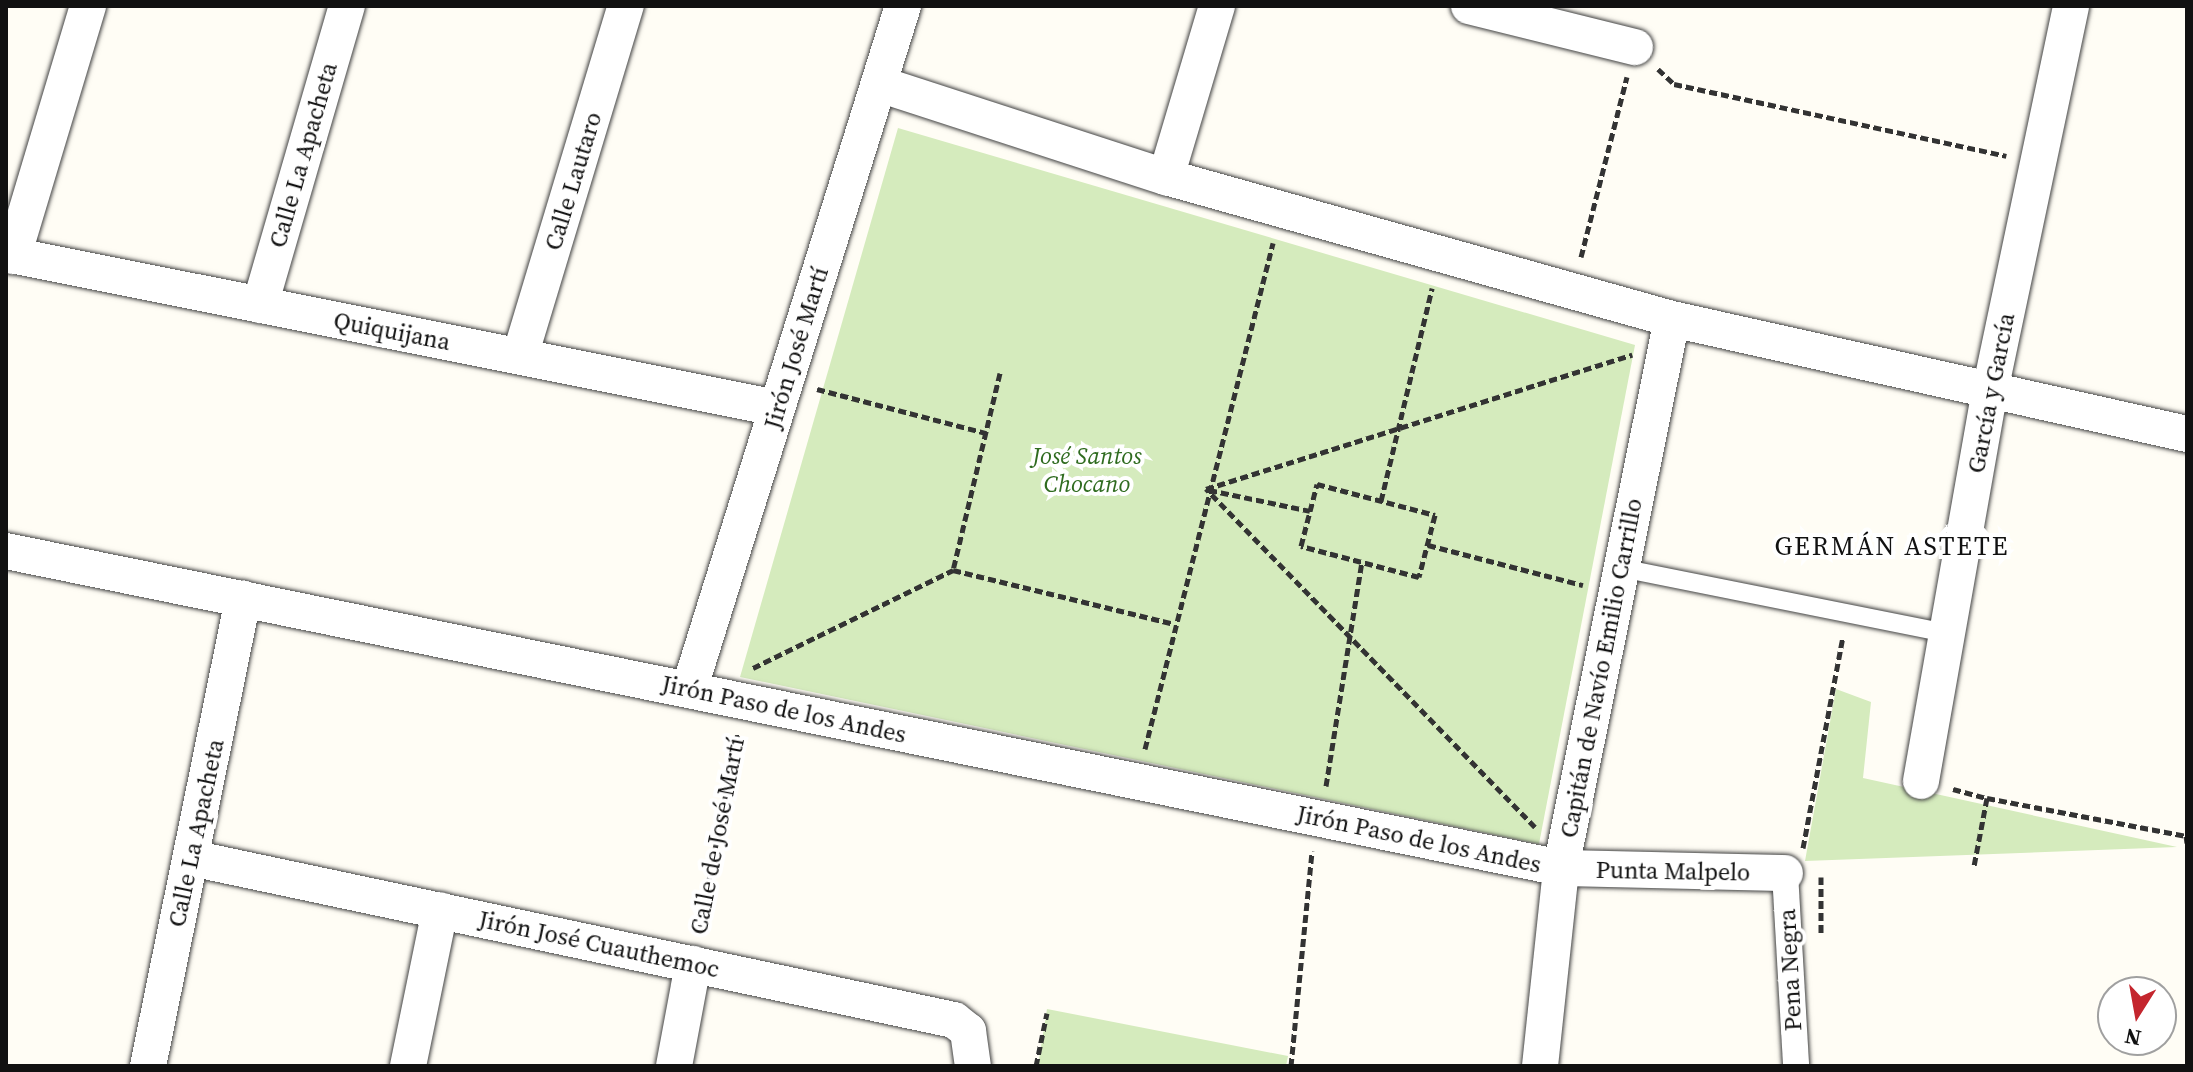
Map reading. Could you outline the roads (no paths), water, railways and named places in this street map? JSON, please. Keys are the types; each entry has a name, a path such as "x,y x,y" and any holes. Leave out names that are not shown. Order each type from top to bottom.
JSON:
{"street":[{"path":"9,255 88,6"},
{"name":"Calle La Apacheta","path":"260,305 347,6"},
{"name":"Calle Lautaro","path":"520,356 626,6"},
{"name":"Jirón José Martí","path":"696,691 782,394 903,6"},
{"path":"1166,177 1217,6"},
{"path":"1469,6 1635,47"},
{"name":"García y García","path":"1921,781 1990,391 2071,6"},
{"path":"879,84 1166,177 1572,292 1670,332 1990,391 2187,434"},
{"name":"Quiquijana","path":"9,255 520,356 782,394"},
{"name":"Capitán de Navío Emilio Carrillo","path":"1540,1066 1562,862 1670,332"},
{"name":"Jirón Paso de los Andes","path":"6,551 1320,818 1562,862"},
{"name":"Calle La Apacheta","path":"148,1066 243,599"},
{"name":"Jirón José Cuauthemoc","path":"191,858 954,1020 968,1031 973,1066"},
{"name":"Punta Malpelo","path":"1562,862 1793,866"},
{"name":"Pena Negra","path":"1793,866 1796,1066"},
{"path":"408,1066 440,910"},
{"name":"Calle de José Martí","path":"674,1066 693,964"}],"lane":[{"path":"1618,580 1848,613 1947,633"}],"district":[{"name":"GERMÁN ASTETE","path":"1892,547"}],"park label":[{"name":"José Santos Chocano","path":"1087,470"}]}
